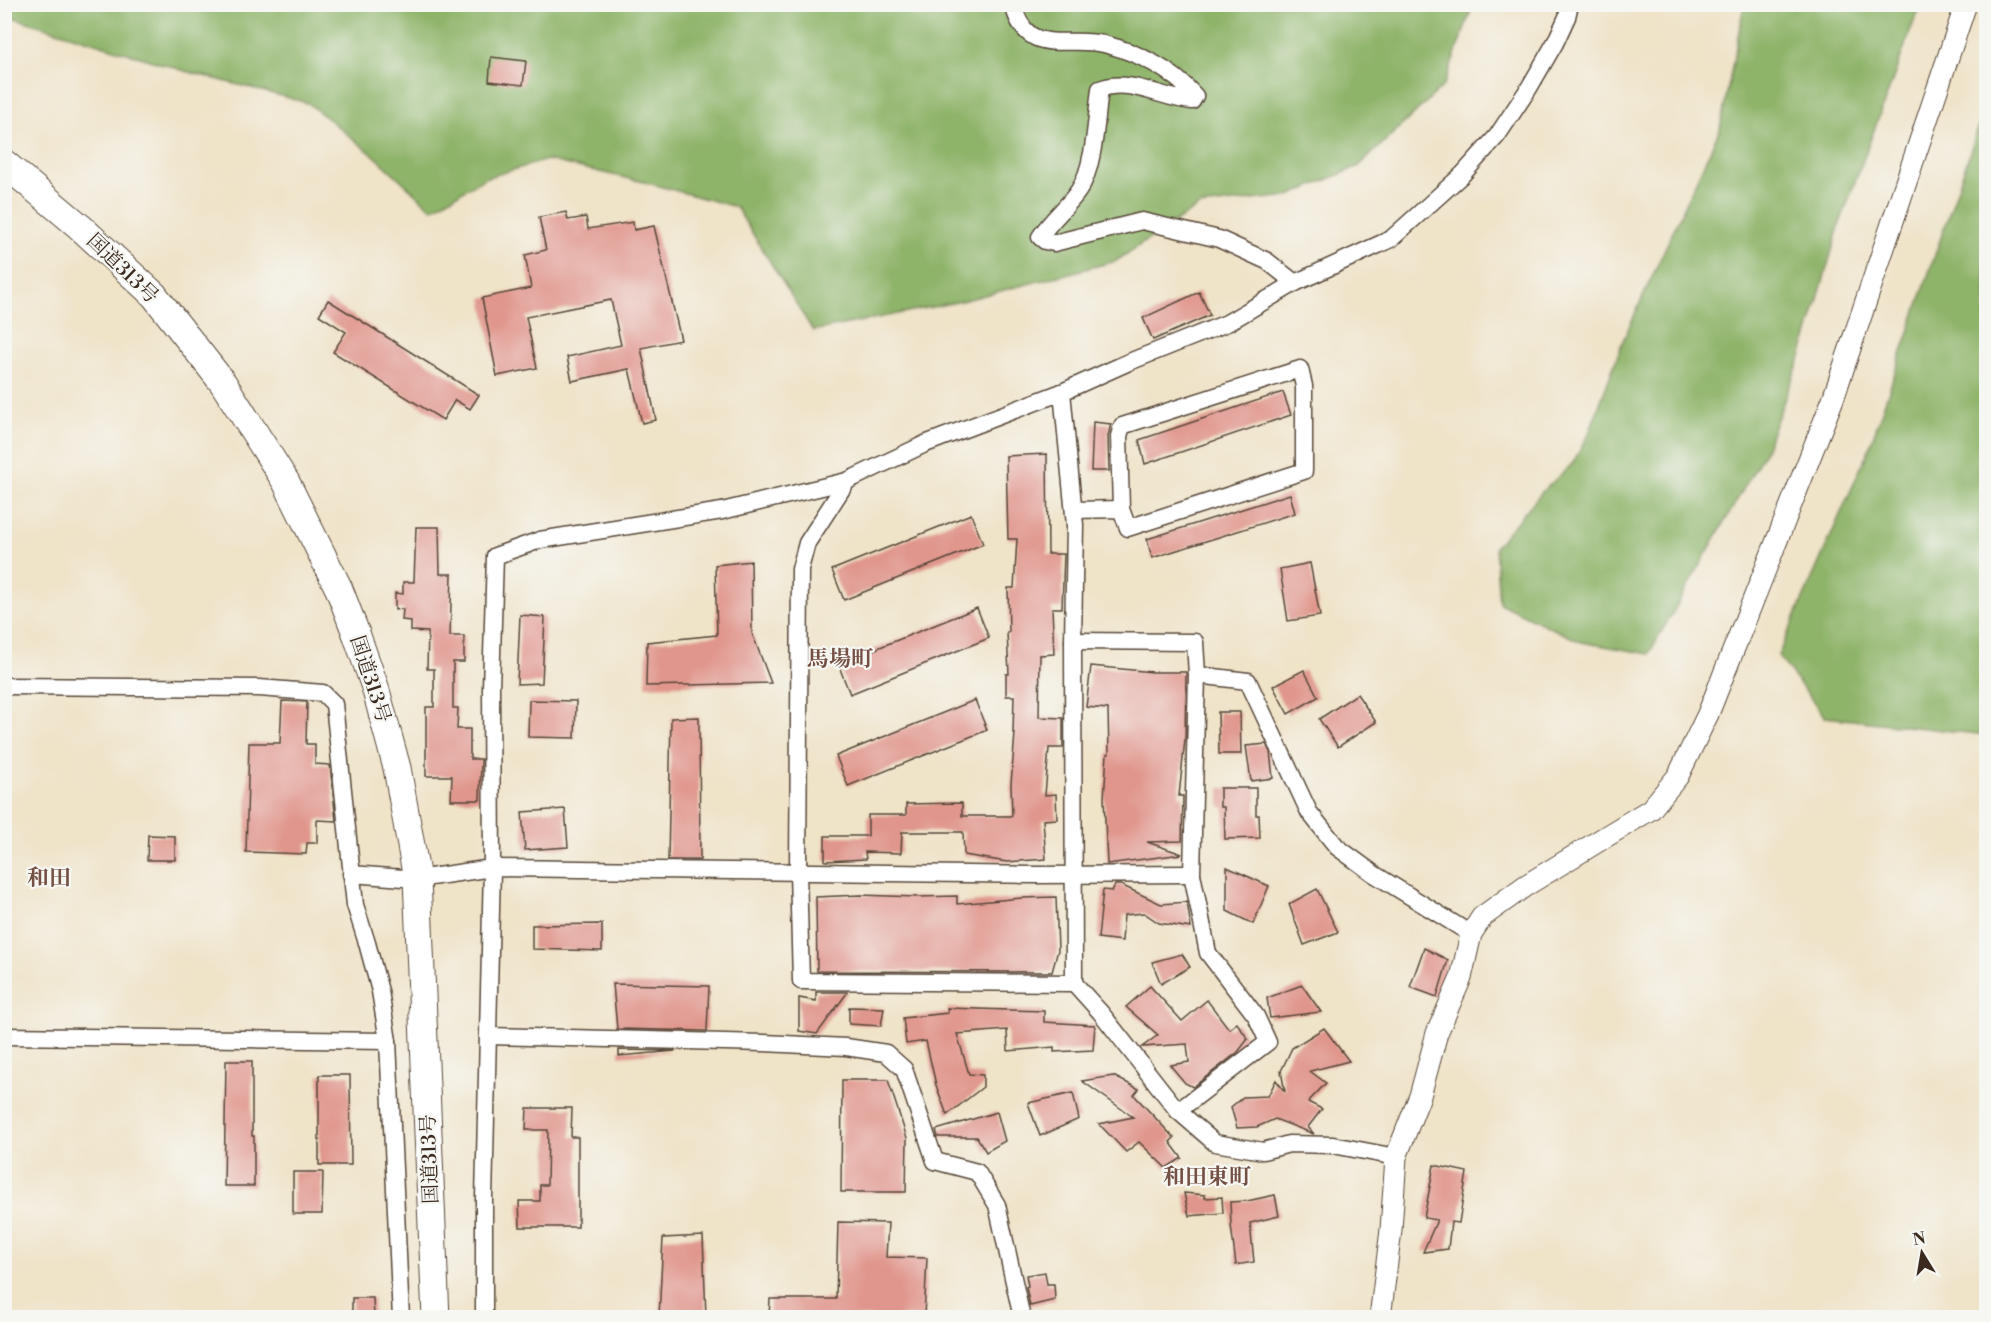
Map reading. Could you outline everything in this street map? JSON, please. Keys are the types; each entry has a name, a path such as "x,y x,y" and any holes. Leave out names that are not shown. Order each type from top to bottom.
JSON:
{"highway":[{"name":"国道313号","path":"4,163 79,226 154,295 223,383 286,482 339,589 375,687 397,768 417,879 436,1317"}],"street":[{"path":"1013,4 1016,15 1031,36 1045,41 1103,43 1132,53 1182,80 1196,96 1192,101 1182,101 1128,86 1109,85 1100,89 1086,177 1078,191 1047,224 1040,237 1054,243 1142,221 1219,239 1267,261 1295,283"},
{"path":"484,1317 492,868 491,688 495,556 540,540 722,511 847,482 924,444 1062,392 1227,322 1295,283 1391,239 1462,175 1497,136 1555,43 1567,17 1570,4"},
{"path":"1380,1317 1391,1230 1396,1157 1420,1096 1437,1033 1461,978 1471,934 1482,917 1525,886 1651,809 1678,776 1708,714 1833,399 1966,4"},
{"path":"1300,369 1304,386 1304,471 1128,528 1121,509 1119,436 1122,426 1300,369"},
{"path":"1062,392 1075,525 1074,983 1101,1013 1178,1111 1215,1143 1263,1150 1289,1144 1333,1145 1396,1157"},
{"path":"847,482 807,543 800,569 798,871 801,981 1074,983"},
{"path":"1074,510 1121,509"},
{"path":"1073,640 1196,642 1192,874 1208,952 1256,1016 1268,1042 1178,1111"},
{"path":"1197,675 1248,681 1309,813 1337,847 1374,874 1471,934"},
{"path":"4,686 259,688 323,693 334,704 355,905 380,991 388,1041 401,1317"},
{"path":"351,874 417,879 492,868 1074,875 1192,874"},
{"path":"4,1036 388,1041"},
{"path":"488,1036 764,1043 846,1047 886,1053 904,1069 935,1161 977,1172 997,1205 1022,1317"}],"green space":[{"path":"5,4 1473,5 1444,85 1359,166 1289,196 1199,206 1116,261 962,301 813,331 736,207 644,182 547,160 485,178 432,209 377,158 308,103 185,71 5,15"},
{"path":"1744,5 1920,5 1840,223 1802,354 1764,453 1649,654 1581,642 1499,603 1495,547 1542,492 1572,464 1588,436 1624,338 1720,129"},
{"path":"1986,105 1986,735 1825,717 1778,656 1869,449"}],"building":[{"path":"491,57 526,61 523,85 489,81"},
{"path":"566,212 568,220 586,217 588,229 633,222 634,230 654,226 681,340 641,348 656,420 642,423 629,369 572,381 567,357 621,345 611,300 526,317 537,368 497,376 482,298 531,288 525,255 546,250 539,217"},
{"path":"1199,292 1210,315 1153,340 1143,318"},
{"path":"328,300 479,395 470,409 455,400 443,420 333,352 346,332 319,315"},
{"path":"1283,392 1291,415 1145,464 1139,440"},
{"path":"1093,422 1111,424 1108,436 1109,471 1091,471"},
{"path":"1047,454 1048,554 1064,554 1062,608 1052,608 1054,654 1040,655 1039,717 1063,718 1063,748 1049,748 1045,795 1056,794 1057,819 1043,820 1046,859 1007,862 964,855 963,832 902,832 901,853 865,852 866,859 825,861 825,836 868,836 868,815 906,815 906,804 962,803 962,816 1012,816 1014,696 1006,696 1006,674 1009,674 1008,588 1014,588 1017,539 1008,539 1006,456"},
{"path":"1290,494 1295,513 1152,558 1147,539"},
{"path":"971,514 983,544 844,600 832,570"},
{"path":"416,527 439,527 440,574 452,574 450,636 464,636 464,662 453,662 453,708 458,708 457,729 470,729 470,759 481,759 480,800 451,800 452,776 426,776 426,707 434,707 434,669 427,669 428,632 411,631 411,621 402,620 403,609 395,610 395,593 403,594 403,582 414,582"},
{"path":"751,561 752,633 771,683 646,686 647,642 717,635 715,565"},
{"path":"1310,563 1320,616 1288,621 1280,569"},
{"path":"977,608 989,638 850,694 838,664"},
{"path":"520,615 545,617 542,683 517,684"},
{"path":"1091,666 1153,672 1186,672 1185,739 1179,796 1183,796 1182,841 1147,842 1182,854 1107,864 1104,798 1107,754 1109,754 1108,709 1086,707"},
{"path":"1304,670 1318,697 1288,714 1273,686"},
{"path":"1357,694 1376,722 1338,747 1319,719"},
{"path":"529,700 576,701 575,738 528,737"},
{"path":"975,700 987,730 848,786 836,756"},
{"path":"282,701 307,702 306,744 315,744 315,764 330,765 336,821 317,820 317,843 307,843 306,854 246,852 249,743 280,743"},
{"path":"1218,712 1240,712 1241,754 1219,754"},
{"path":"699,717 700,860 668,860 671,718"},
{"path":"1266,744 1270,752 1273,778 1251,781 1246,746"},
{"path":"1220,788 1256,788 1256,815 1259,815 1260,838 1225,839 1224,807 1220,807"},
{"path":"565,809 568,847 525,850 522,812"},
{"path":"148,835 175,836 175,860 147,860"},
{"path":"1227,867 1269,886 1253,924 1227,911"},
{"path":"1115,885 1121,885 1161,904 1187,902 1191,928 1159,923 1144,913 1124,915 1122,941 1098,938 1103,890 1112,891"},
{"path":"1317,889 1338,932 1304,945 1289,904"},
{"path":"957,896 957,904 1056,897 1058,950 1052,972 817,971 816,897"},
{"path":"602,924 602,951 532,949 532,925"},
{"path":"1424,948 1448,960 1437,997 1410,987"},
{"path":"1182,954 1190,967 1161,984 1152,962"},
{"path":"613,984 709,986 707,1031 617,1029"},
{"path":"1302,985 1321,1012 1270,1018 1267,998"},
{"path":"1150,986 1182,1021 1207,1000 1229,1029 1237,1023 1248,1039 1238,1052 1193,1087 1185,1083 1170,1065 1189,1062 1187,1044 1142,1047 1158,1035 1126,1007"},
{"path":"816,992 847,993 817,1034 799,1031 799,998 816,1001"},
{"path":"849,1007 884,1008 881,1026 849,1024"},
{"path":"947,1008 1044,1011 1044,1022 1095,1025 1093,1050 1054,1052 1054,1047 1008,1051 1007,1030 957,1034 969,1074 983,1075 983,1087 947,1115 936,1085 926,1041 906,1044 903,1018 948,1013"},
{"path":"1324,1028 1349,1061 1310,1071 1326,1083 1308,1102 1322,1109 1308,1127 1314,1134 1275,1119 1257,1127 1237,1128 1231,1107 1243,1097 1268,1096 1276,1080 1285,1092 1281,1071 1292,1048"},
{"path":"619,1050 676,1051 619,1056"},
{"path":"226,1061 252,1061 254,1186 224,1186"},
{"path":"319,1075 350,1075 351,1165 319,1165"},
{"path":"1113,1076 1139,1089 1134,1095 1174,1138 1170,1142 1182,1158 1166,1168 1139,1142 1126,1152 1099,1124 1133,1117 1082,1081"},
{"path":"842,1080 888,1080 907,1138 906,1192 841,1192"},
{"path":"1073,1093 1079,1119 1040,1136 1028,1103"},
{"path":"527,1108 572,1108 571,1137 578,1137 578,1227 520,1227 519,1201 540,1201 540,1185 547,1185 548,1130 526,1130"},
{"path":"997,1112 1005,1141 986,1152 977,1137 938,1137 936,1130"},
{"path":"1434,1165 1467,1172 1459,1223 1451,1222 1448,1249 1423,1252 1437,1220 1424,1218"},
{"path":"293,1172 323,1172 322,1214 293,1214"},
{"path":"1184,1193 1205,1195 1205,1198 1222,1197 1223,1213 1189,1216"},
{"path":"1275,1195 1279,1216 1250,1223 1254,1262 1236,1265 1230,1202"},
{"path":"838,1222 888,1223 886,1257 927,1258 924,1317 769,1317 770,1299 836,1299"},
{"path":"703,1236 706,1317 659,1317 663,1238"},
{"path":"1045,1272 1047,1284 1054,1284 1055,1300 1030,1306 1026,1275"},
{"path":"352,1298 373,1298 374,1317 352,1317"}],"district":[{"name":"馬場町","path":"840,658"},
{"name":"和田","path":"49,877"},
{"name":"和田東町","path":"1207,1176"}]}
